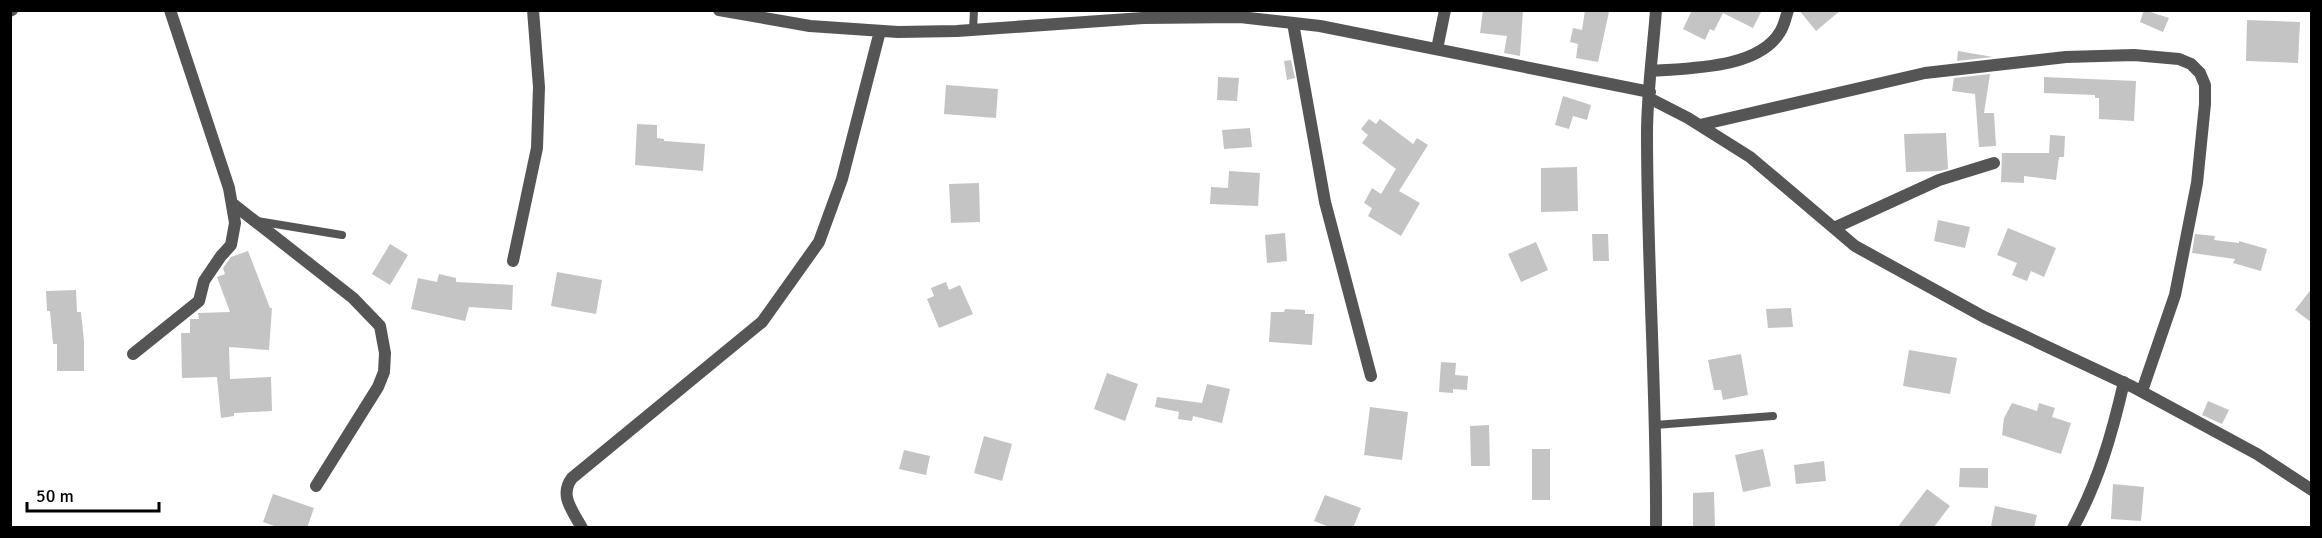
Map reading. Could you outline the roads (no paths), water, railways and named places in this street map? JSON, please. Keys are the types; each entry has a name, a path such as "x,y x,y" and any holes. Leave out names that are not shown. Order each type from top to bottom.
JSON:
{"street":[{"path":"133,354 199,301 204,281 231,245 235,223 233,204 170,10"},
{"path":"513,261 537,148 539,87 533,10"},
{"path":"719,10 810,26 880,31 973,30 1143,18 1240,17 1320,26 1650,95 1749,157 1855,246 1984,317 2142,391 2257,454 2312,490"},
{"path":"1437,49 1445,10"},
{"path":"1656,10 1647,131 1656,528"},
{"path":"1651,71 1706,67 1745,58 1766,49 1781,32 1788,10"},
{"path":"1293,23 1325,202 1371,376"},
{"path":"582,528 566,496 566,486 572,478 762,322 819,242 842,179 880,31"},
{"path":"1700,125 1925,73 2066,57 2134,55 2179,59 2191,64 2200,73 2205,85 2197,183 2175,295 2142,391"},
{"path":"1833,228 1939,180 1994,163"},
{"path":"233,204 353,298 380,326 385,353 384,372 378,387 316,486"},
{"path":"2073,528 2090,495 2110,440 2124,382"}],"lane":[{"path":"973,30 974,10"},
{"path":"254,220 342,235"},
{"path":"1655,425 1773,416"}]}
